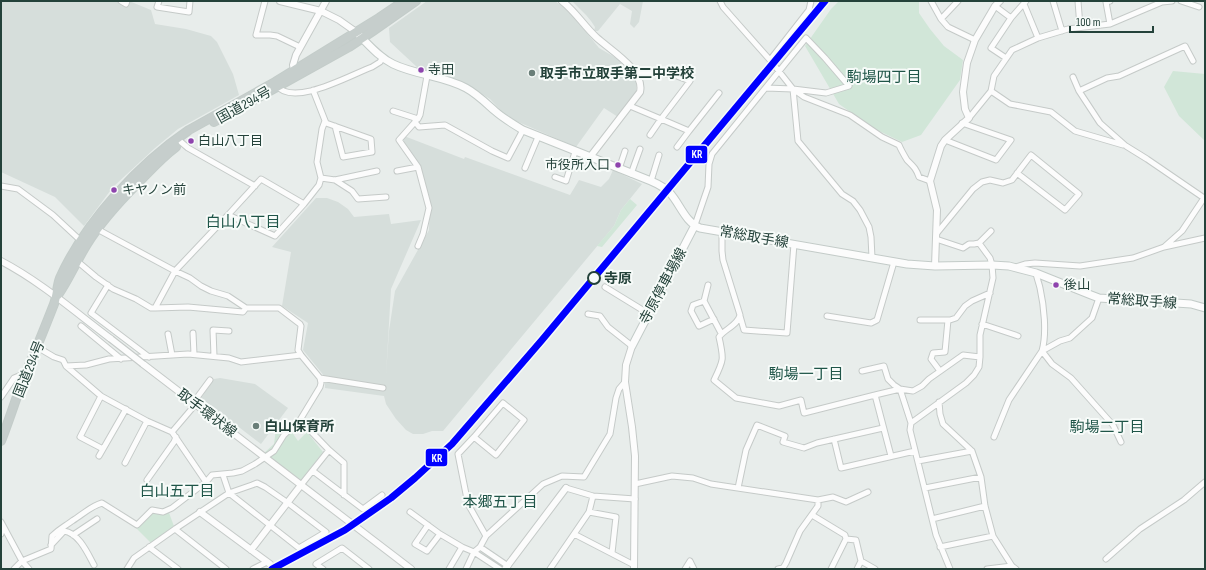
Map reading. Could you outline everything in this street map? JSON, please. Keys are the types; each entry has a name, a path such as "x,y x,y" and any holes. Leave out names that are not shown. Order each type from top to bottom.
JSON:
{"highway":[{"name":"国道294号","path":"1,441 26,373 57,297 60,280 81,241 92,225 123,188 137,173 177,138 200,123 275,85 294,70 359,35 404,1"},
{"name":"国道294号","path":"57,297 97,229 142,179 181,142 416,1"}],"main road":[{"path":"359,35 383,57 404,68 467,88 506,120 523,130 651,181 662,187 669,192 695,226"},
{"name":"常総取手線","path":"695,226 894,262 935,266 992,265 1016,267 1036,273 1099,298 1190,304 1205,308"},
{"name":"寺原停車場線","path":"632,346 695,226"}],"street":[{"path":"121,1 126,4 127,1"},
{"path":"159,1 157,7 189,12 190,1"},
{"path":"265,1 256,35 277,36 300,47"},
{"path":"280,1 293,2 321,10 339,20 359,35"},
{"path":"294,70 294,59 326,1"},
{"path":"562,1 596,37 619,56 640,79 640,92 590,157"},
{"path":"720,1 723,7 780,71 793,89 804,97 850,115 882,137 899,145 902,152 916,168 920,177 930,181"},
{"path":"770,60 809,10 811,1"},
{"path":"931,1 948,27 975,40"},
{"path":"942,19 958,1"},
{"path":"969,118 965,109 963,92 967,63 975,40 995,6 1000,1"},
{"path":"1053,1 1062,31"},
{"path":"1078,1 1080,27"},
{"path":"1107,1 1110,24"},
{"path":"935,266 938,210 930,181 941,146 945,140 969,118 992,91 994,76 1012,50 1038,38 1080,27 1110,24 1162,2 1172,1"},
{"path":"1181,1 1199,7"},
{"path":"1006,58 991,48 1011,18 1025,2 1038,38"},
{"path":"995,6 1011,18"},
{"path":"695,226 708,187 709,164 712,154 806,38 849,86 826,93 793,89 766,88"},
{"path":"1079,91 1107,78 1119,76 1185,46 1193,62"},
{"path":"275,85 280,90 288,93 304,93 322,88 376,65 383,57"},
{"path":"634,72 674,75 690,81 650,135"},
{"path":"418,246 423,234 429,208 418,167 399,140 420,115 427,76"},
{"path":"1073,77 1079,91 1100,123 1126,146 1147,159 1204,200 1182,231 1164,247"},
{"path":"793,89 798,141 842,194 853,201 860,210 869,227 872,237 872,258"},
{"path":"313,90 326,123 335,126 371,139 372,152 343,158 335,126"},
{"path":"992,91 1010,104 1051,112 1075,131 1126,146"},
{"path":"677,147 719,93"},
{"path":"630,106 690,131"},
{"path":"393,111 416,121 419,127 445,125 492,151 508,158 523,130"},
{"path":"228,215 275,236 319,185 321,178 317,162 322,129 325,121"},
{"path":"945,140 996,160 1011,140 962,124"},
{"path":"525,168 538,137"},
{"path":"181,142 188,148 255,186"},
{"path":"631,174 640,149"},
{"path":"619,169 625,151"},
{"path":"555,177 566,181 575,152"},
{"path":"651,181 659,155"},
{"path":"937,236 973,190 982,182 990,180 1003,183 1012,180 1017,173 1031,155 1079,194 1065,210 1017,173"},
{"path":"397,171 418,167"},
{"path":"321,178 335,180 377,171"},
{"path":"155,308 176,271 261,179 304,204"},
{"path":"335,180 352,191 358,199 386,198"},
{"path":"1,186 18,189 53,215 81,241"},
{"path":"51,545 52,536 60,528 72,522 94,505 102,503 137,525 152,510 163,512 172,508 212,476 242,471 265,458 274,451 284,435 300,420 321,383 320,378 300,355 298,350 300,324 279,308 246,308 228,296 211,291 201,286 190,278 97,229"},
{"path":"937,236 962,248 969,244 979,243 992,231"},
{"path":"722,232 722,251 724,260 744,330 787,333 794,244"},
{"path":"1016,267 1035,263 1080,266 1133,258 1164,247 1205,238"},
{"path":"911,423 966,383 974,375 978,367 980,357 980,334 993,278 992,265 986,252 979,243"},
{"name":"取手環状線","path":"1,261 30,278 57,297 194,404 411,569"},
{"path":"77,261 113,289 152,308 188,307 243,312 246,308"},
{"path":"827,316 871,323 877,320 894,262"},
{"path":"994,437 1009,400 1042,351 1045,329 1040,288 1036,273"},
{"path":"108,285 90,313 149,357"},
{"path":"708,285 704,300 721,334"},
{"path":"605,287 649,314"},
{"path":"920,320 948,320 956,318 965,306 972,301 990,293"},
{"path":"1042,351 1070,338 1092,318 1099,298"},
{"path":"704,300 693,305 691,311 698,326 714,319"},
{"path":"588,314 600,316 608,326 632,346 626,365 625,382 635,456 634,567"},
{"path":"740,315 738,321 719,337 723,359 714,380 736,398 778,406 801,400 804,413 900,389 913,390 922,386 963,355 980,357"},
{"path":"940,371 931,359 933,353 945,352 948,320"},
{"path":"982,324 1018,336"},
{"path":"81,326 80,327 121,358"},
{"path":"214,356 213,330 228,331"},
{"path":"193,333 194,354"},
{"path":"168,334 172,355"},
{"path":"37,347 54,357 63,360 66,366 101,396 147,421 172,432 206,482"},
{"path":"1042,351 1052,364 1071,378 1112,425 1121,442"},
{"path":"66,366 86,365 109,359 172,355 194,354 214,356 229,358 241,362 300,355"},
{"path":"862,371 884,366 888,379 900,389 911,423 910,430 936,535 950,569"},
{"path":"1,397 14,378 26,373"},
{"path":"320,378 383,388"},
{"path":"172,432 194,404 210,380"},
{"path":"466,569 474,552 480,547 486,536 543,484 562,476 584,477 610,434 616,398 619,389 625,382"},
{"path":"875,395 891,456"},
{"path":"101,396 80,437 103,449"},
{"path":"939,402 943,424 972,451 981,477 985,506 993,536 1014,568"},
{"path":"474,437 496,455 524,420 503,403 458,454 468,504 486,536"},
{"path":"99,456 126,409"},
{"path":"300,420 344,463 344,495"},
{"path":"125,463 147,421"},
{"path":"738,488 746,450 757,425 785,436 784,442 804,448 817,443 883,428"},
{"path":"147,480 176,437"},
{"path":"834,439 841,468 915,451"},
{"path":"251,550 329,450"},
{"path":"918,461 972,451"},
{"path":"313,471 363,509 382,495"},
{"path":"130,568 134,558 200,512 229,493 257,484 288,502 326,532 299,548 229,493 223,475"},
{"path":"635,484 672,476 693,478 711,484 818,500 833,497 846,502 868,492"},
{"path":"925,488 981,477"},
{"path":"1106,559 1140,529 1184,500 1205,482"},
{"path":"480,547 506,567 566,488 593,496 635,499"},
{"path":"553,568 589,512 593,496"},
{"path":"778,569 787,568 800,531 818,506 818,500"},
{"path":"932,519 985,506"},
{"path":"200,512 268,563"},
{"path":"410,512 440,534 474,552 500,569"},
{"path":"589,512 616,516 612,553"},
{"path":"812,515 845,535 846,539"},
{"path":"73,535 97,519"},
{"path":"1,534 2,524"},
{"path":"2,524 22,561 29,569"},
{"path":"428,525 415,544 427,551 440,534"},
{"path":"175,529 226,569"},
{"path":"14,569 22,561 50,548 64,531 69,531 83,544 94,565"},
{"path":"574,534 612,553 634,567"},
{"path":"940,547 993,536"},
{"path":"846,539 856,540 861,561 856,569"},
{"path":"831,569 846,539"},
{"path":"149,547 178,569"},
{"path":"449,569 462,547"},
{"path":"323,569 316,564 342,548 369,569"},
{"path":"861,561 875,569"},
{"path":"685,569 690,562 694,569"},
{"path":"253,569 268,563"},
{"path":"359,569 363,564"},
{"path":"986,569 1014,568"}],"shaded area":[{"path":"1,1 129,1 151,10 155,24 186,29 211,36 217,42 233,74 239,95 178,129 155,148 113,187 84,226 55,197 1,172"},
{"name":"取手市立取手第二中学校","path":"427,1 555,1 569,11 599,48 618,59 636,81 636,95 618,117 604,108 576,147 507,117 490,99 466,84 451,77 418,68 390,42 389,28"},
{"path":"572,1 643,1 639,22 634,28 630,24 632,11 620,4 598,31 594,31 595,27 591,21"},
{"path":"404,136 464,159 465,157 570,195 579,180 601,187 609,179 613,170 642,184 621,210 614,226 443,431 432,431 423,434 413,434 406,430 396,419 386,404 384,396 325,388 325,377 303,350 308,323 282,306 291,252 272,247 316,198 327,198 338,202 348,209 354,217 389,214 391,224 421,220 391,289 386,375 389,331 395,291 429,230 430,199 421,171 402,139"},
{"name":"白山保育所","path":"220,378 255,384 288,408 261,444 201,398 214,379"}],"green space":[{"path":"839,1 919,1 919,13 930,29 944,46 963,60 960,80 921,135 902,142 873,128 839,104 805,46 831,9"},
{"path":"1173,71 1205,74 1205,141 1179,116 1164,87"},
{"path":"630,199 637,205 602,247 597,246 614,226 621,210"},
{"path":"285,422 298,441 307,432 323,452 301,480 264,453 274,444 276,429"},
{"path":"154,510 168,510 175,529 153,545 132,524"}],"transit line":[{"name":"KR","path":"272,569 345,530 391,498 452,444 542,340 825,1"}],"place":[{"name":"寺田","path":"421,70"},
{"name":"取手市立取手第二中学校","path":"532,73"},
{"name":"白山八丁目","path":"191,141"},
{"name":"市役所入口","path":"618,165"},
{"name":"キヤノン前","path":"114,190"},
{"name":"寺原","path":"594,278"},
{"name":"後山","path":"1056,285"},
{"name":"白山保育所","path":"256,426"}],"district":[{"name":"駒場四丁目","path":"884,77"},
{"name":"白山八丁目","path":"243,222"},
{"name":"駒場一丁目","path":"806,374"},
{"name":"駒場二丁目","path":"1107,427"},
{"name":"白山五丁目","path":"177,491"},
{"name":"本郷五丁目","path":"500,502"}]}
